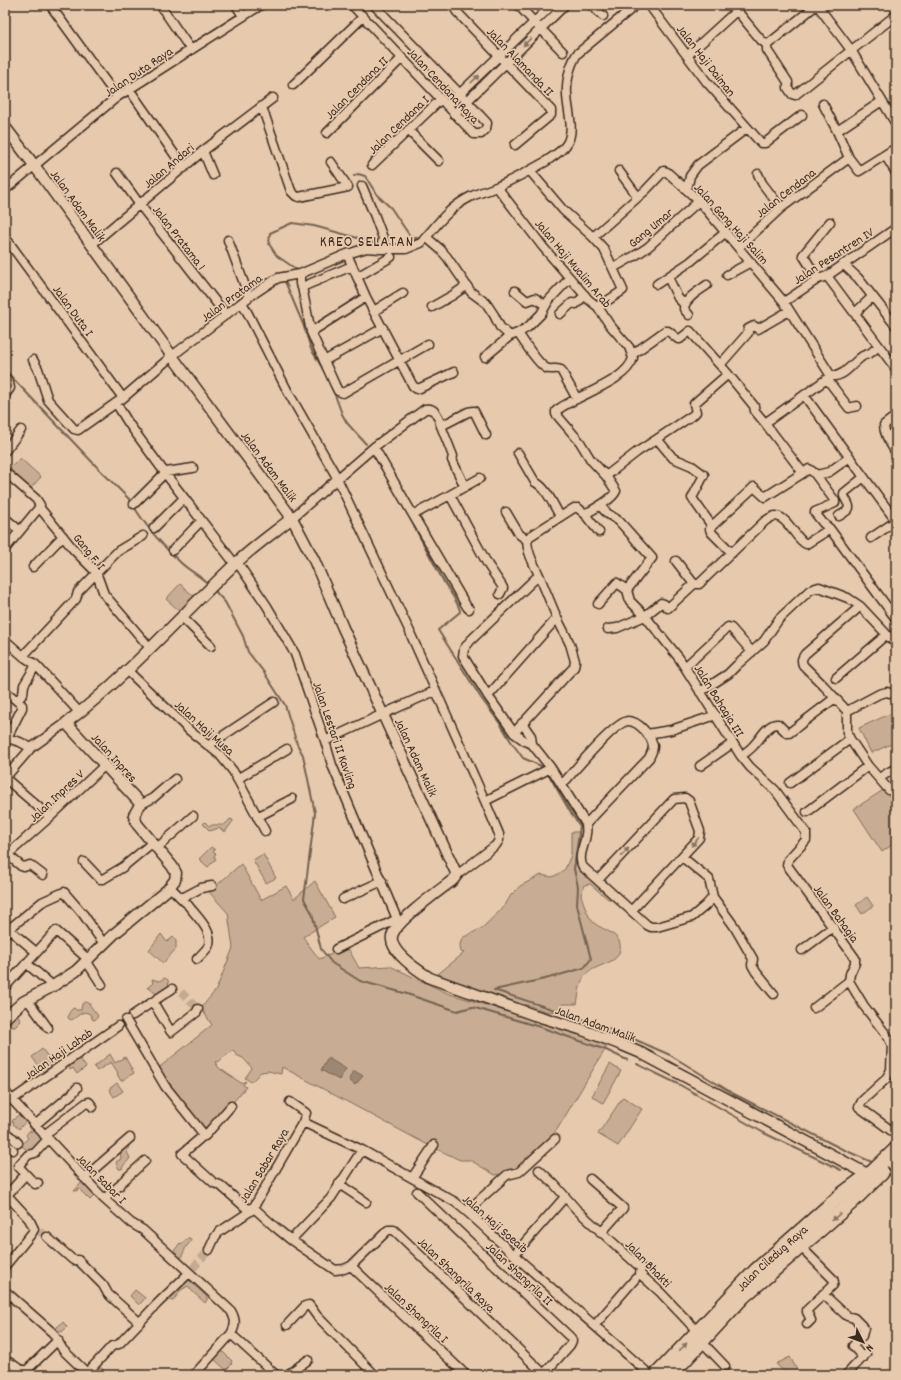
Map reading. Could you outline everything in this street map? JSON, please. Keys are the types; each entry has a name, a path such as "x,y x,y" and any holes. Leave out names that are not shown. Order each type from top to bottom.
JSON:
{"main road":[{"name":"Jalan Ciledug Raya","path":"672,1375 700,1337 756,1270 884,1169 896,1149"},
{"name":"Jalan Ciledug Raya","path":"656,1375 801,1247 847,1199"}],"street":[{"path":"50,5 117,96"},
{"path":"160,5 191,50"},
{"path":"236,5 251,11"},
{"name":"Jalan Cendana Raya","path":"352,5 454,114 474,134 481,134 486,129 487,123 374,5"},
{"path":"518,5 563,52"},
{"path":"447,106 552,5"},
{"path":"454,114 565,5"},
{"path":"591,5 603,16"},
{"name":"Jalan Pratama","path":"33,360 38,369 48,400 66,420 72,433 123,398 172,356 246,299 278,278 300,274 347,254 367,248 406,249 417,245 426,237 443,216 470,197 497,187 530,171 562,150 571,136 566,86 573,59 636,5"},
{"name":"Jalan Haji Daiman","path":"649,5 709,85 760,142 765,143 802,115"},
{"path":"767,45 814,7 818,6 825,8 896,124"},
{"name":"Jalan Alamanda II","path":"456,8 551,110 551,115 515,145"},
{"name":"Jalan Duta Raya","path":"5,190 117,96 251,11"},
{"path":"688,55 733,14 739,12 761,40 767,45 767,50 788,82 788,88 792,94 795,95 896,15"},
{"path":"293,85 363,17"},
{"name":"Jalan Cendana II","path":"327,133 402,58"},
{"path":"129,89 184,168"},
{"name":"Jalan Andari","path":"91,245 204,151 273,98"},
{"name":"Jalan Cendana I","path":"372,165 441,99"},
{"path":"837,131 882,101"},
{"path":"823,104 849,158 859,171 896,148"},
{"path":"262,107 291,191 296,196 299,197 348,187 331,162"},
{"name":"Jalan Adam Malik","path":"5,127 292,518 314,560 457,875 453,880 399,921 392,936 393,946 407,961 430,978 622,1045 884,1169"},
{"path":"687,190 690,176 698,165 747,128"},
{"path":"408,130 439,161"},
{"path":"204,151 213,175"},
{"path":"885,155 896,173"},
{"name":"Jalan Cendana","path":"739,247 781,208 849,158"},
{"path":"530,171 563,210 604,249 622,292 598,307"},
{"path":"619,171 638,197"},
{"name":"Jalan Gang Haji Salim","path":"593,237 638,197 664,171 667,172 699,200 784,302 849,408 857,406"},
{"name":"Jalan Pratama 1","path":"117,173 140,205 226,315"},
{"path":"758,174 762,183 781,208"},
{"path":"362,186 383,238 381,249"},
{"name":"Jalan Haji Mualim Arab","path":"497,187 543,247 585,295 598,307 633,354"},
{"name":"Gang Umar","path":"613,268 636,255 648,246 699,200"},
{"path":"818,279 803,255 830,222"},
{"name":"Jalan Pesantren IV","path":"784,302 818,279 827,276 896,228"},
{"path":"657,284 690,262 726,232"},
{"name":"Jalan Duta I","path":"5,237 123,398"},
{"path":"426,237 447,257 466,286 477,297 486,303 494,314 500,327 510,336"},
{"path":"228,240 246,299 288,392 337,479 411,634 486,801 499,834 499,840 496,845 457,875"},
{"path":"347,254 366,297 413,386 417,389 454,372"},
{"path":"357,277 391,257"},
{"path":"727,276 751,262"},
{"path":"843,264 858,278 896,326"},
{"path":"302,287 352,266"},
{"path":"300,274 300,284 302,287 311,332 338,391 343,393 428,344"},
{"path":"827,276 896,369"},
{"path":"668,277 678,298 684,304 684,309 689,315"},
{"path":"485,357 510,336 528,327 540,314 545,305 570,278"},
{"path":"684,304 707,285"},
{"path":"432,307 466,286"},
{"path":"515,291 527,301 534,298 545,305"},
{"path":"374,311 403,293"},
{"path":"560,314 572,303 576,304 585,295"},
{"path":"311,332 366,297"},
{"path":"855,313 872,297"},
{"path":"720,364 748,334 748,329 754,326 758,329 789,311"},
{"path":"324,360 383,328"},
{"path":"527,540 529,537 560,516 576,507 584,514 600,506 615,494 616,491 606,476 591,460 580,442 556,414 557,410 618,377 633,361 633,354 665,331 668,331 678,339 690,331 720,364 754,406 755,411 767,424 803,473"},
{"path":"518,333 543,366 548,369 558,368 561,370 577,399"},
{"path":"767,424 829,377 837,376 847,370 865,354 869,354 878,346"},
{"path":"606,476 637,452 696,412 694,404 728,374"},
{"path":"5,378 9,383 10,388 5,395"},
{"path":"804,395 896,521 871,538"},
{"name":"Jalan Lestari II Kavling","path":"116,403 129,424 201,521 236,563 267,606 295,654 332,766 399,921"},
{"path":"50,817 5,778 31,748 80,713 128,671 236,563 292,518 374,447 425,409 430,408 433,410 441,426 452,456 452,460 465,486"},
{"path":"441,426 474,411 486,435"},
{"path":"896,416 884,425 886,435 896,453"},
{"path":"5,451 21,430"},
{"path":"657,439 673,458 692,466 704,475 692,498 712,526"},
{"path":"374,447 456,590 466,607 469,609"},
{"path":"518,453 535,482 539,484 545,492 560,516"},
{"path":"815,474 819,475 829,472 850,457"},
{"path":"134,504 166,472 193,468"},
{"path":"732,553 711,532 710,529 712,526 754,487 765,496 809,469 815,474 835,501 835,503 815,512 823,523 830,529 896,618"},
{"name":"Gang F. I","path":"5,472 38,501 39,507 74,550 96,572 104,594 150,648"},
{"path":"839,516 849,507 844,493 864,477"},
{"path":"413,515 480,478"},
{"path":"450,495 488,565 502,586 503,588 500,594"},
{"path":"154,528 184,498"},
{"path":"598,604 617,583 627,590 652,557 619,521 608,514 600,506"},
{"path":"5,549 39,507"},
{"path":"506,512 519,534 527,540 530,555 570,644 575,662 574,666 514,732"},
{"path":"588,512 587,517 599,532"},
{"path":"608,629 618,628 645,616 660,603 664,604 668,608 694,584 699,584 765,520 778,516 788,524 801,541 806,544 830,529"},
{"path":"5,518 20,531"},
{"path":"173,550 201,521"},
{"path":"33,566 63,536"},
{"path":"23,656 76,599 78,592 96,572 118,551 143,536"},
{"path":"676,561 694,584"},
{"path":"532,744 525,741 514,732 488,696 463,656 464,649 470,642 539,575"},
{"path":"700,692 728,674 764,641 779,618 810,590 819,587 848,598 860,606 886,635 893,641 896,640"},
{"name":"Jalan Bahagia III","path":"627,590 630,601 645,616 685,667 750,767 775,790 797,820"},
{"path":"856,610 802,658 803,665 847,712 846,733 868,766 890,790"},
{"path":"182,617 211,646"},
{"path":"488,696 557,618"},
{"path":"685,667 728,627 731,628 752,652"},
{"path":"836,678 886,635"},
{"path":"5,640 36,665 80,713"},
{"path":"17,702 23,694 24,685 36,665"},
{"name":"Jalan Haji Musa","path":"128,671 190,731 220,755 233,771 265,832"},
{"path":"5,691 22,706 22,711 6,739 20,742 31,748"},
{"path":"325,741 436,691"},
{"path":"847,712 879,694 887,692 896,695"},
{"path":"742,756 755,745 760,736 774,724 778,724 787,733 789,733 835,698"},
{"path":"209,745 274,702"},
{"path":"647,734 671,730 716,715"},
{"path":"562,785 622,722 629,721 635,723 647,734 653,747 649,758 586,824"},
{"name":"Jalan Inpres","path":"66,723 140,805"},
{"path":"522,723 530,736 532,744 551,768 586,824 586,834 580,863 583,867 651,927 658,927 692,917 713,897"},
{"path":"790,783 850,739"},
{"path":"700,766 733,743"},
{"path":"237,779 287,749"},
{"name":"Jalan Inpres V","path":"7,856 105,765"},
{"path":"807,812 868,766"},
{"path":"486,801 551,768"},
{"path":"879,778 896,768"},
{"path":"5,1018 26,1000 53,986 76,971 176,880 176,874 168,862 135,820 134,812 140,805 153,798 175,779"},
{"path":"598,880 674,799 685,798 689,801 700,831 699,838 632,910"},
{"path":"258,817 292,799"},
{"path":"84,862 100,879 103,879 123,868 193,816"},
{"name":"Jalan Bahagia","path":"797,820 806,832 806,840 788,860 787,865 855,958 855,963 850,974 849,981"},
{"path":"7,856 21,866 24,867 30,865 43,875"},
{"path":"682,857 709,879 713,897 734,926 753,959 752,964 756,972 774,994"},
{"path":"342,899 382,881"},
{"path":"185,902 201,888 212,886"},
{"path":"170,887 185,902 205,928 209,937 208,945 197,959"},
{"path":"36,952 7,927 42,902 64,892 83,914 104,944"},
{"path":"336,949 399,921"},
{"path":"802,950 833,927"},
{"path":"5,987 56,931 88,961 102,984"},
{"path":"26,963 53,986"},
{"path":"814,1008 849,981 864,1006 888,1037 892,1045 891,1070 886,1079 862,1101 859,1106 896,1134"},
{"path":"172,989 130,1018 165,1086 205,1135"},
{"path":"26,1000 48,1028"},
{"path":"153,1002 171,1032 197,1011"},
{"name":"Jalan Haji Lahab","path":"12,1100 118,1026"},
{"path":"35,1125 77,1088"},
{"name":"Jalan Sabar I","path":"5,1092 104,1199 131,1223 143,1230 190,1271 230,1311 236,1321 235,1327 231,1334"},
{"path":"38,1183 36,1184 25,1175 18,1166 28,1155 34,1153 46,1137 86,1102 89,1102 93,1107"},
{"path":"290,1102 306,1113 303,1122"},
{"path":"231,1106 205,1135 182,1154 214,1183 220,1185 245,1207 253,1209 275,1228 332,1270 344,1269 351,1266"},
{"name":"Jalan Haji Soeaib","path":"303,1122 362,1150 455,1202 650,1375"},
{"name":"Jalan Sabar Raya","path":"209,1250 215,1237 220,1232 253,1209 303,1122"},
{"path":"84,1178 130,1138"},
{"path":"467,1212 507,1175 519,1172 555,1139"},
{"path":"412,1178 434,1145"},
{"path":"291,1240 331,1198 362,1150"},
{"path":"104,1199 145,1161"},
{"name":"Jalan Bhakti","path":"539,1170 601,1233 641,1268 640,1274 660,1292 700,1337"},
{"path":"5,1266 36,1229 6,1194 25,1175"},
{"path":"590,1178 623,1208 601,1233"},
{"path":"339,1184 366,1202"},
{"name":"Jalan Shangrila II","path":"417,1192 570,1336 572,1341 570,1345 544,1375"},
{"path":"514,1255 565,1197"},
{"name":"Jalan Shangrila Raya","path":"351,1266 388,1230 394,1230 544,1375"},
{"path":"47,1237 73,1260 78,1260 103,1285 108,1294 139,1322"},
{"path":"801,1247 833,1280 833,1285 807,1310 811,1320 807,1324"},
{"name":"Jalan Shangrila I","path":"351,1266 466,1375"},
{"path":"5,1291 53,1333 64,1351 88,1374 112,1346 119,1344 190,1271"},
{"path":"595,1325 635,1279"},
{"path":"823,1294 847,1316 854,1318 864,1328 862,1336 853,1346 865,1356 846,1375"},
{"path":"287,1325 305,1306 309,1305 317,1316 375,1375"},
{"path":"194,1375 231,1334 276,1375"},
{"path":"700,1337 725,1366"},
{"path":"5,1361 8,1361 20,1370 27,1370 58,1340"},
{"path":"286,1375 308,1360"}],"shaded area":[{"path":"20,458 41,477 29,490 8,471"},
{"path":"180,584 197,599 183,614 166,599"},
{"path":"896,711 896,742 871,753 859,728"},
{"path":"888,787 896,800 896,842 882,852 854,809"},
{"path":"230,819 233,821 225,832 219,828 210,831 203,824 205,822 209,826 222,825"},
{"path":"571,832 579,832 579,869 613,897 612,899 608,899 590,884 584,885 581,895 587,912 592,921 616,937 620,946 617,957 593,969 584,977 580,986 577,1004 563,1004 556,1011 549,1012 527,1005 514,1004 509,1001 487,995 438,974 464,953 461,952 460,945 462,938 482,928 504,907 511,895 520,886 541,875 552,877 565,869 571,855"},
{"path":"211,847 215,850 213,852 216,854 214,856 216,859 208,867 199,859"},
{"path":"263,854 276,878 266,883 253,860"},
{"path":"241,864 261,900 286,886 294,899 315,881 335,917 303,937 319,959 348,948 359,968 390,966 447,993 609,1043 552,1136 512,1172 495,1175 470,1160 460,1160 426,1144 282,1067 281,1074 268,1071 261,1072 251,1082 245,1078 252,1068 243,1058 236,1055 233,1050 218,1062 215,1062 219,1068 241,1083 246,1081 243,1085 246,1087 205,1135 156,1070 212,1025 201,1008 216,990 233,948 228,913 209,892"},
{"path":"867,897 873,906 862,914 856,905"},
{"path":"161,934 167,942 173,937 176,941 176,949 163,963 149,950"},
{"path":"165,978 168,980 169,987 157,994 150,988 147,988 153,983 152,979 159,981"},
{"path":"85,1002 89,1003 98,1016 96,1019 93,1020 90,1014 84,1012 74,1019 71,1020 68,1018 72,1009 74,1008 76,1010 81,1010 82,1004"},
{"path":"19,1009 17,1014 21,1021 15,1027 12,1027 10,1024 5,1022"},
{"path":"42,1049 53,1063 43,1072 32,1057"},
{"path":"85,1054 79,1058 86,1067 77,1074 73,1068 70,1070 69,1067 72,1065 69,1061"},
{"path":"110,1054 115,1063 125,1057 134,1073 121,1081 111,1062 97,1071 94,1067"},
{"path":"328,1058 346,1069 339,1080 321,1070"},
{"path":"610,1064 621,1071 603,1103 592,1096"},
{"path":"353,1070 363,1076 355,1085 349,1080"},
{"path":"117,1083 123,1091 114,1097 109,1089"},
{"path":"623,1097 642,1109 618,1146 598,1134"},
{"path":"19,1114 26,1121 19,1129 13,1124 14,1123 12,1121"},
{"path":"31,1125 45,1140 30,1153 21,1145 20,1146 19,1140 23,1143 28,1138 26,1135 30,1130 31,1132 33,1130 29,1127"},
{"path":"127,1144 129,1146 127,1152 130,1158 122,1169 119,1169 116,1163 121,1159 120,1150"},
{"path":"83,1181 99,1197 97,1199 94,1196 90,1200 79,1189 74,1191"},
{"path":"190,1238 191,1241 186,1247 181,1258 187,1266 174,1251 180,1243 181,1244"},
{"path":"188,1279 207,1297 205,1303 188,1286 181,1290 173,1301 169,1300 169,1297"},
{"path":"135,1290 145,1298 139,1305 130,1296"},
{"path":"63,1322 67,1327 62,1332 56,1331 56,1328"},
{"path":"221,1350 232,1361 232,1364 226,1370 213,1358"},
{"path":"790,1357 800,1375 788,1375 776,1364"},
{"path":"98,1365 109,1375 94,1375 91,1372"}],"waterway":[{"path":"354,176 358,174 365,176 377,195 391,208 410,236 417,238 411,243"},
{"path":"296,269 277,256 269,244 270,233 292,223 314,226 376,243"},
{"path":"284,279 303,324 311,349 327,376"},
{"path":"5,370 132,503"},
{"path":"332,387 347,423 366,444"},
{"path":"371,453 379,463"},
{"path":"388,479 407,512"},
{"path":"134,507 168,550 209,585"},
{"path":"409,516 435,566 456,601 460,612 438,630 481,698 523,758 541,766"},
{"path":"214,590 225,602 243,636 248,652 263,671 285,705 297,744 303,755 315,813 304,899 312,913 321,949 332,963 360,981 404,993 457,1011 472,1007 540,1027 606,1050 627,1060"},
{"path":"550,777 580,826 574,869 578,887 577,905 591,959 584,968 545,979 494,990 567,1014"},
{"path":"582,1019 627,1036 670,1055 734,1094 840,1148 874,1163"},
{"path":"637,1064 680,1085 764,1133 841,1170"},
{"path":"887,1173 896,1179"}],"tunnel":[{"path":"181,992 198,1009"},
{"path":"39,1231 47,1237"},
{"path":"193,1268 209,1250"}],"district":[{"name":"KREO SELATAN","path":"367,241"}]}
